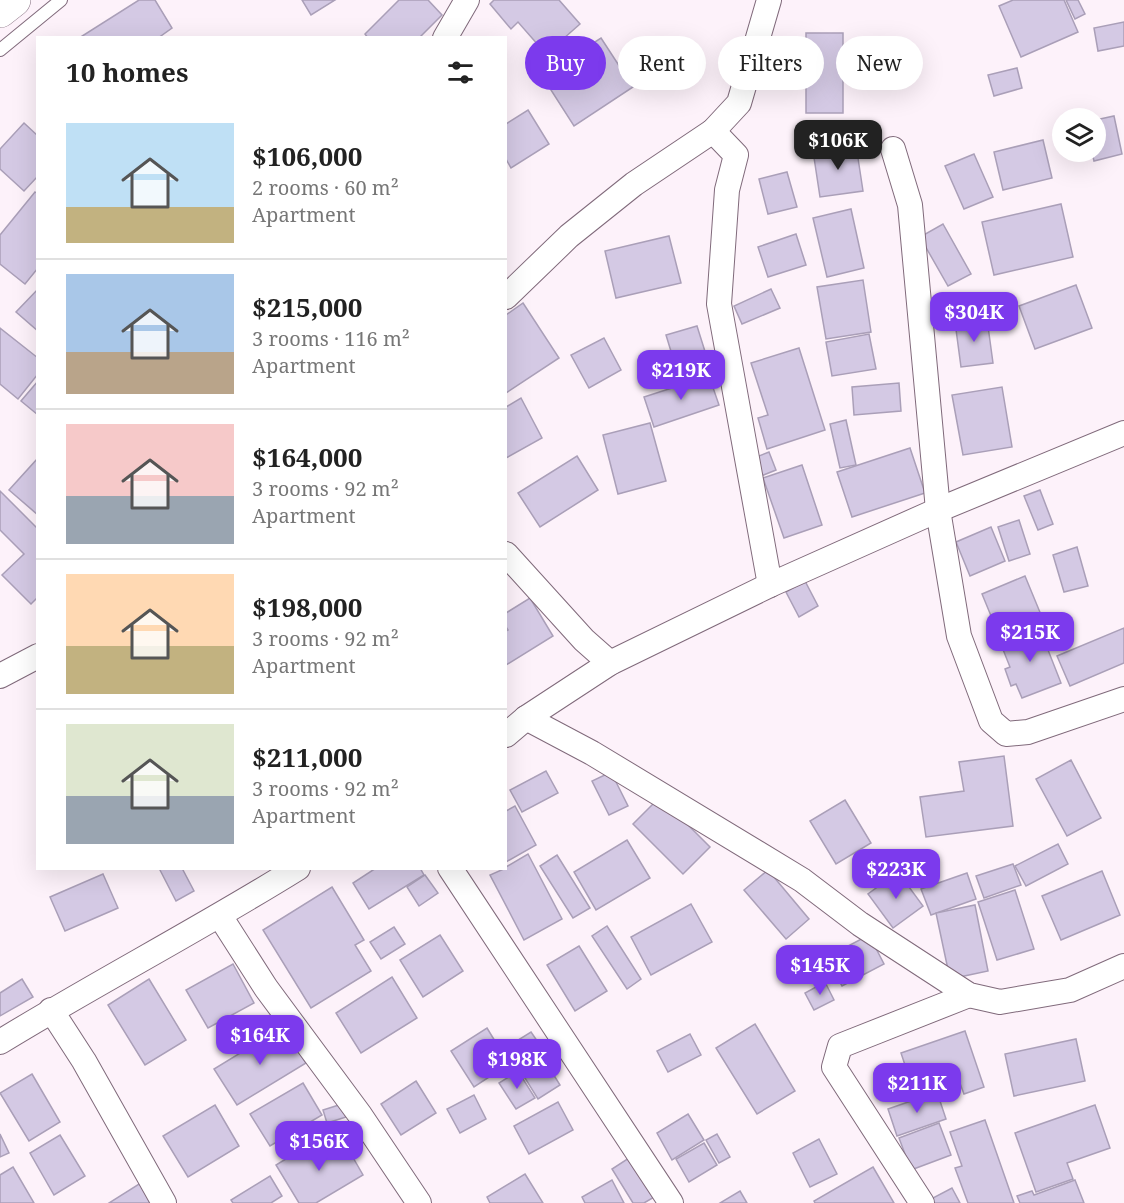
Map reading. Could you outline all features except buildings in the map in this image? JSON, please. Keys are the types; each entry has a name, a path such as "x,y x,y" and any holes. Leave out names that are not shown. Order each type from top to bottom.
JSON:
{"main road":[{"path":"0,12 14,0"}],"street":[{"path":"446,36 467,0"},
{"path":"507,296 569,236 634,184 713,131 739,103 769,0"},
{"path":"713,131 736,155 727,190 720,304 770,585"},
{"path":"893,149 910,205 938,510 959,636 991,721 1006,734 1028,732 1124,699"},
{"path":"507,734 526,718 610,663 770,585 938,510 1124,433"},
{"path":"507,555 584,640 610,663"},
{"path":"0,676 36,657"},
{"path":"526,718 592,753 802,880 860,924 969,995 1000,1002 1070,990 1124,966"},
{"path":"0,1042 51,1010 220,916 295,870"},
{"path":"451,870 671,1203"},
{"path":"220,916 266,988 360,1115 419,1203"},
{"path":"922,1203 834,1066 840,1046 969,995"},
{"path":"51,1010 84,1061 164,1203"}],"lane":[{"path":"0,51 61,0"}]}
